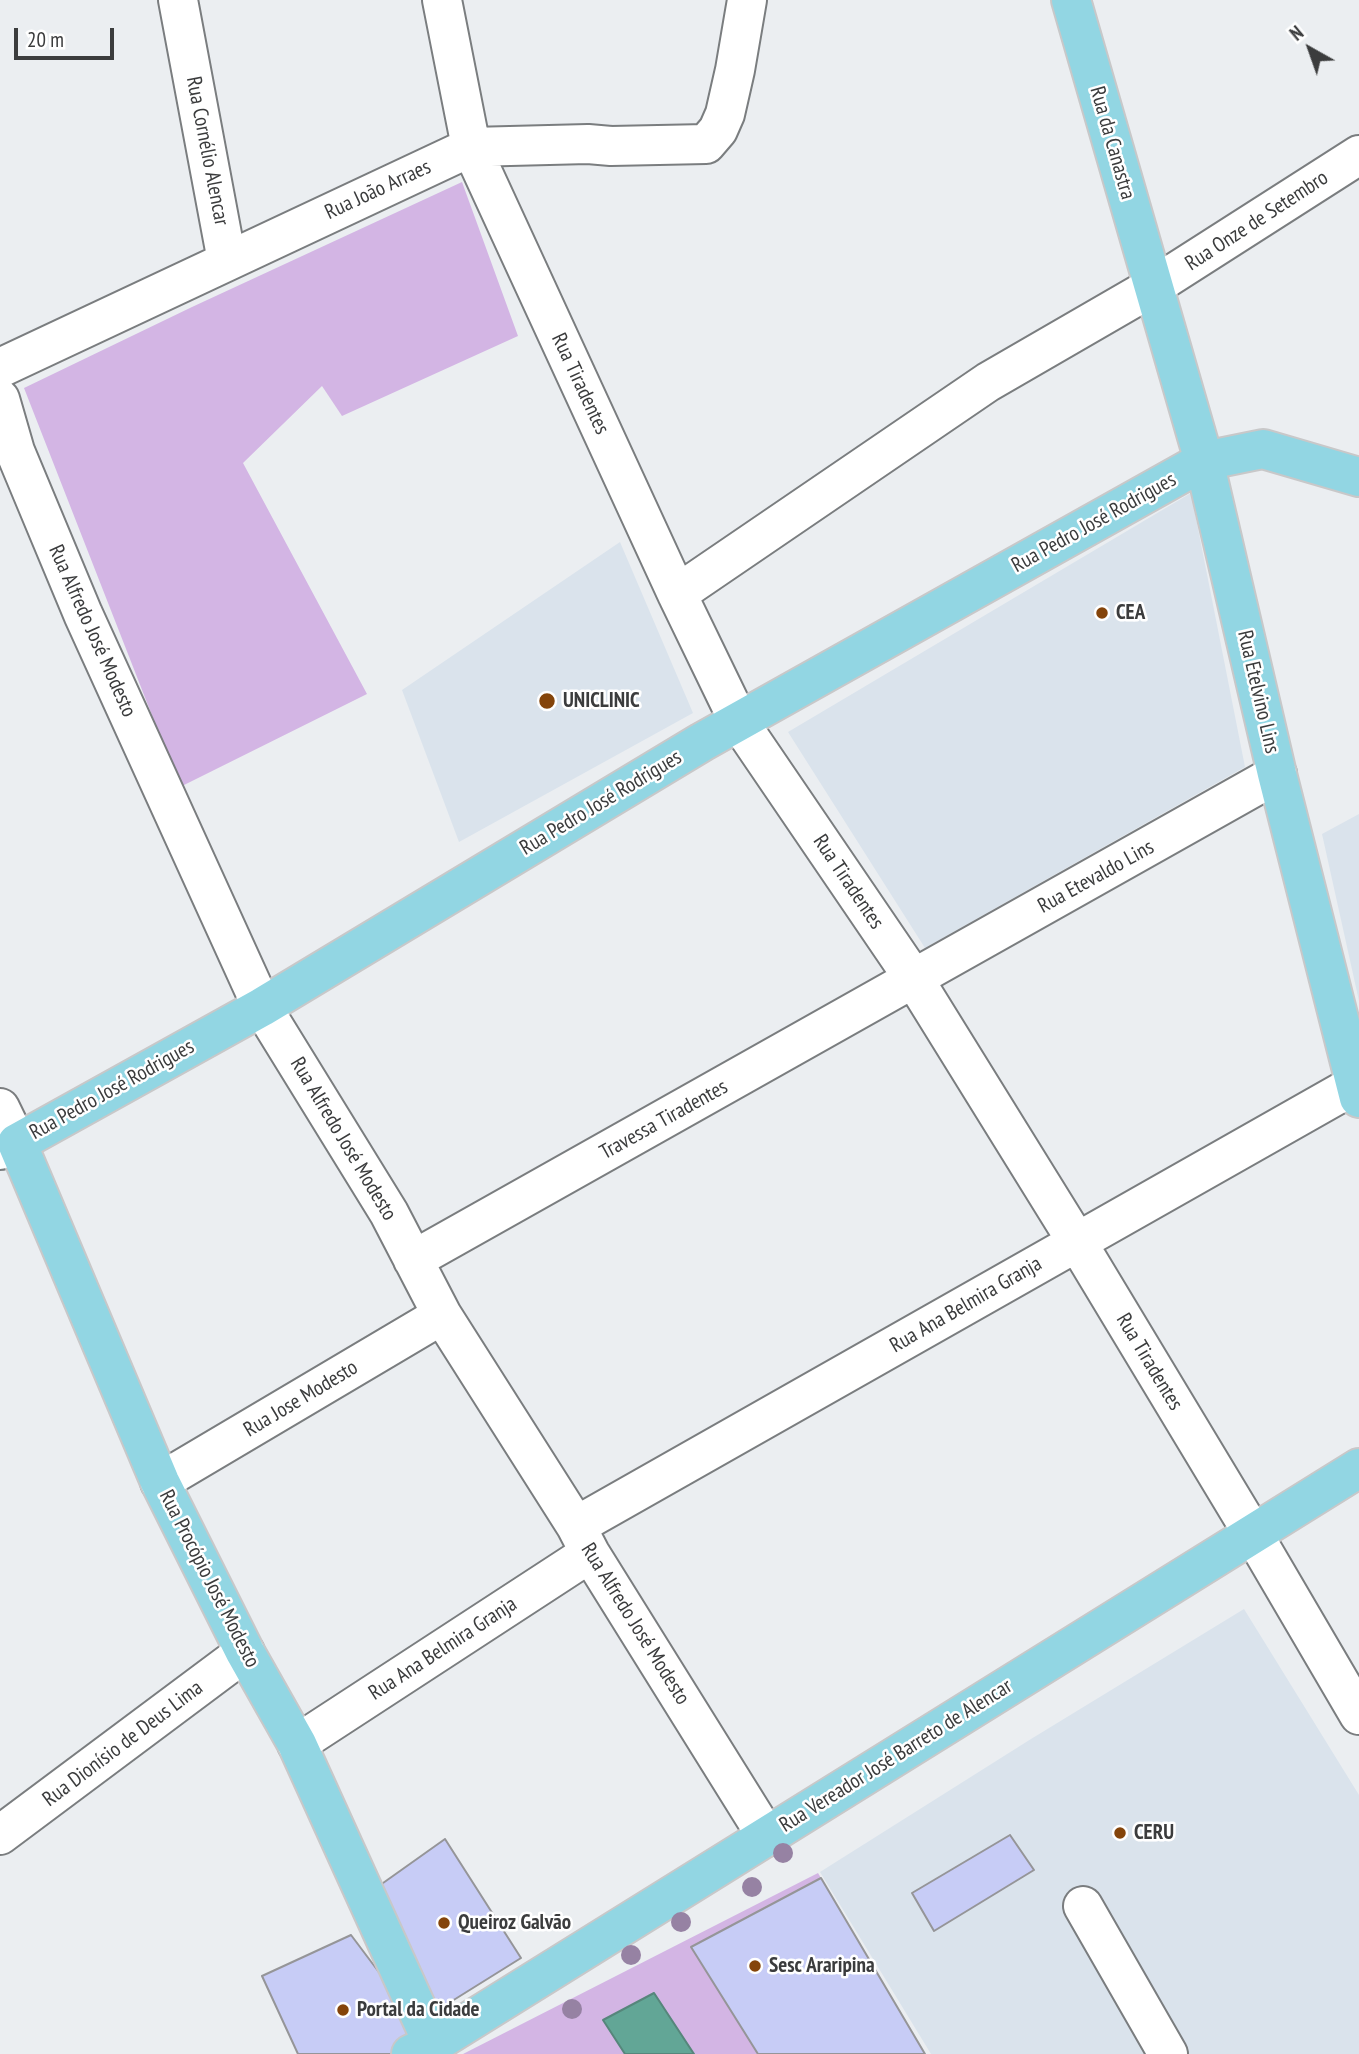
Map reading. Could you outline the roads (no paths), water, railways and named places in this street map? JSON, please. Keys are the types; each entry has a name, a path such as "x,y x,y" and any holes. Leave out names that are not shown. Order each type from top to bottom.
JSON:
{"main road":[{"name":"Rua da Canastra","path":"1071,0 1154,286"},
{"name":"Rua Etelvino Lins","path":"1154,286 1204,461 1357,1091"},
{"name":"Rua Pedro José Rodrigues","path":"8,1147 262,1007 702,742 1204,461 1263,449 1359,477"},
{"name":"Rua Procópio José Modesto","path":"8,1147 160,1482 245,1652 297,1744 426,2052"},
{"name":"Rua Vereador José Barreto de Alencar","path":"426,2052 1359,1468"}],"street":[{"name":"Rua Cornélio Alencar","path":"178,0 227,261"},
{"name":"Rua Tiradentes","path":"442,0 471,147 677,594 739,722 915,979 1077,1242 1359,1715"},
{"name":"Rua João Arraes","path":"0,368 471,147 706,144 718,130 725,114 747,0"},
{"name":"Rua Onze de Setembro","path":"677,594 988,382 1154,286 1359,155"},
{"name":"Rua Alfredo José Modesto","path":"0,399 15,451 83,614 262,1007 389,1213 443,1315 767,1837"},
{"name":"Rua Etevaldo Lins","path":"915,979 1278,774"},
{"name":"Travessa Tiradentes","path":"413,1260 915,979"},
{"name":"Rua Ana Belmira Granja","path":"297,1744 583,1540 1077,1242 1357,1091"},
{"name":"Rua Procópio José Modesto","path":"0,1108 8,1147"},
{"name":"Rua Jose Modesto","path":"160,1482 443,1315"},
{"name":"Rua Dionísio de Deus Lima","path":"0,1835 245,1652"},
{"path":"1083,1906 1168,2054"}],"place":[{"name":"CEA","path":"1102,613"},
{"name":"UNICLINIC","path":"547,701"},
{"name":"CERU","path":"1120,1833"},
{"name":"Queiroz Galvão","path":"444,1923"},
{"name":"Sesc Araripina","path":"755,1966"},
{"name":"Portal da Cidade","path":"343,2010"}]}
